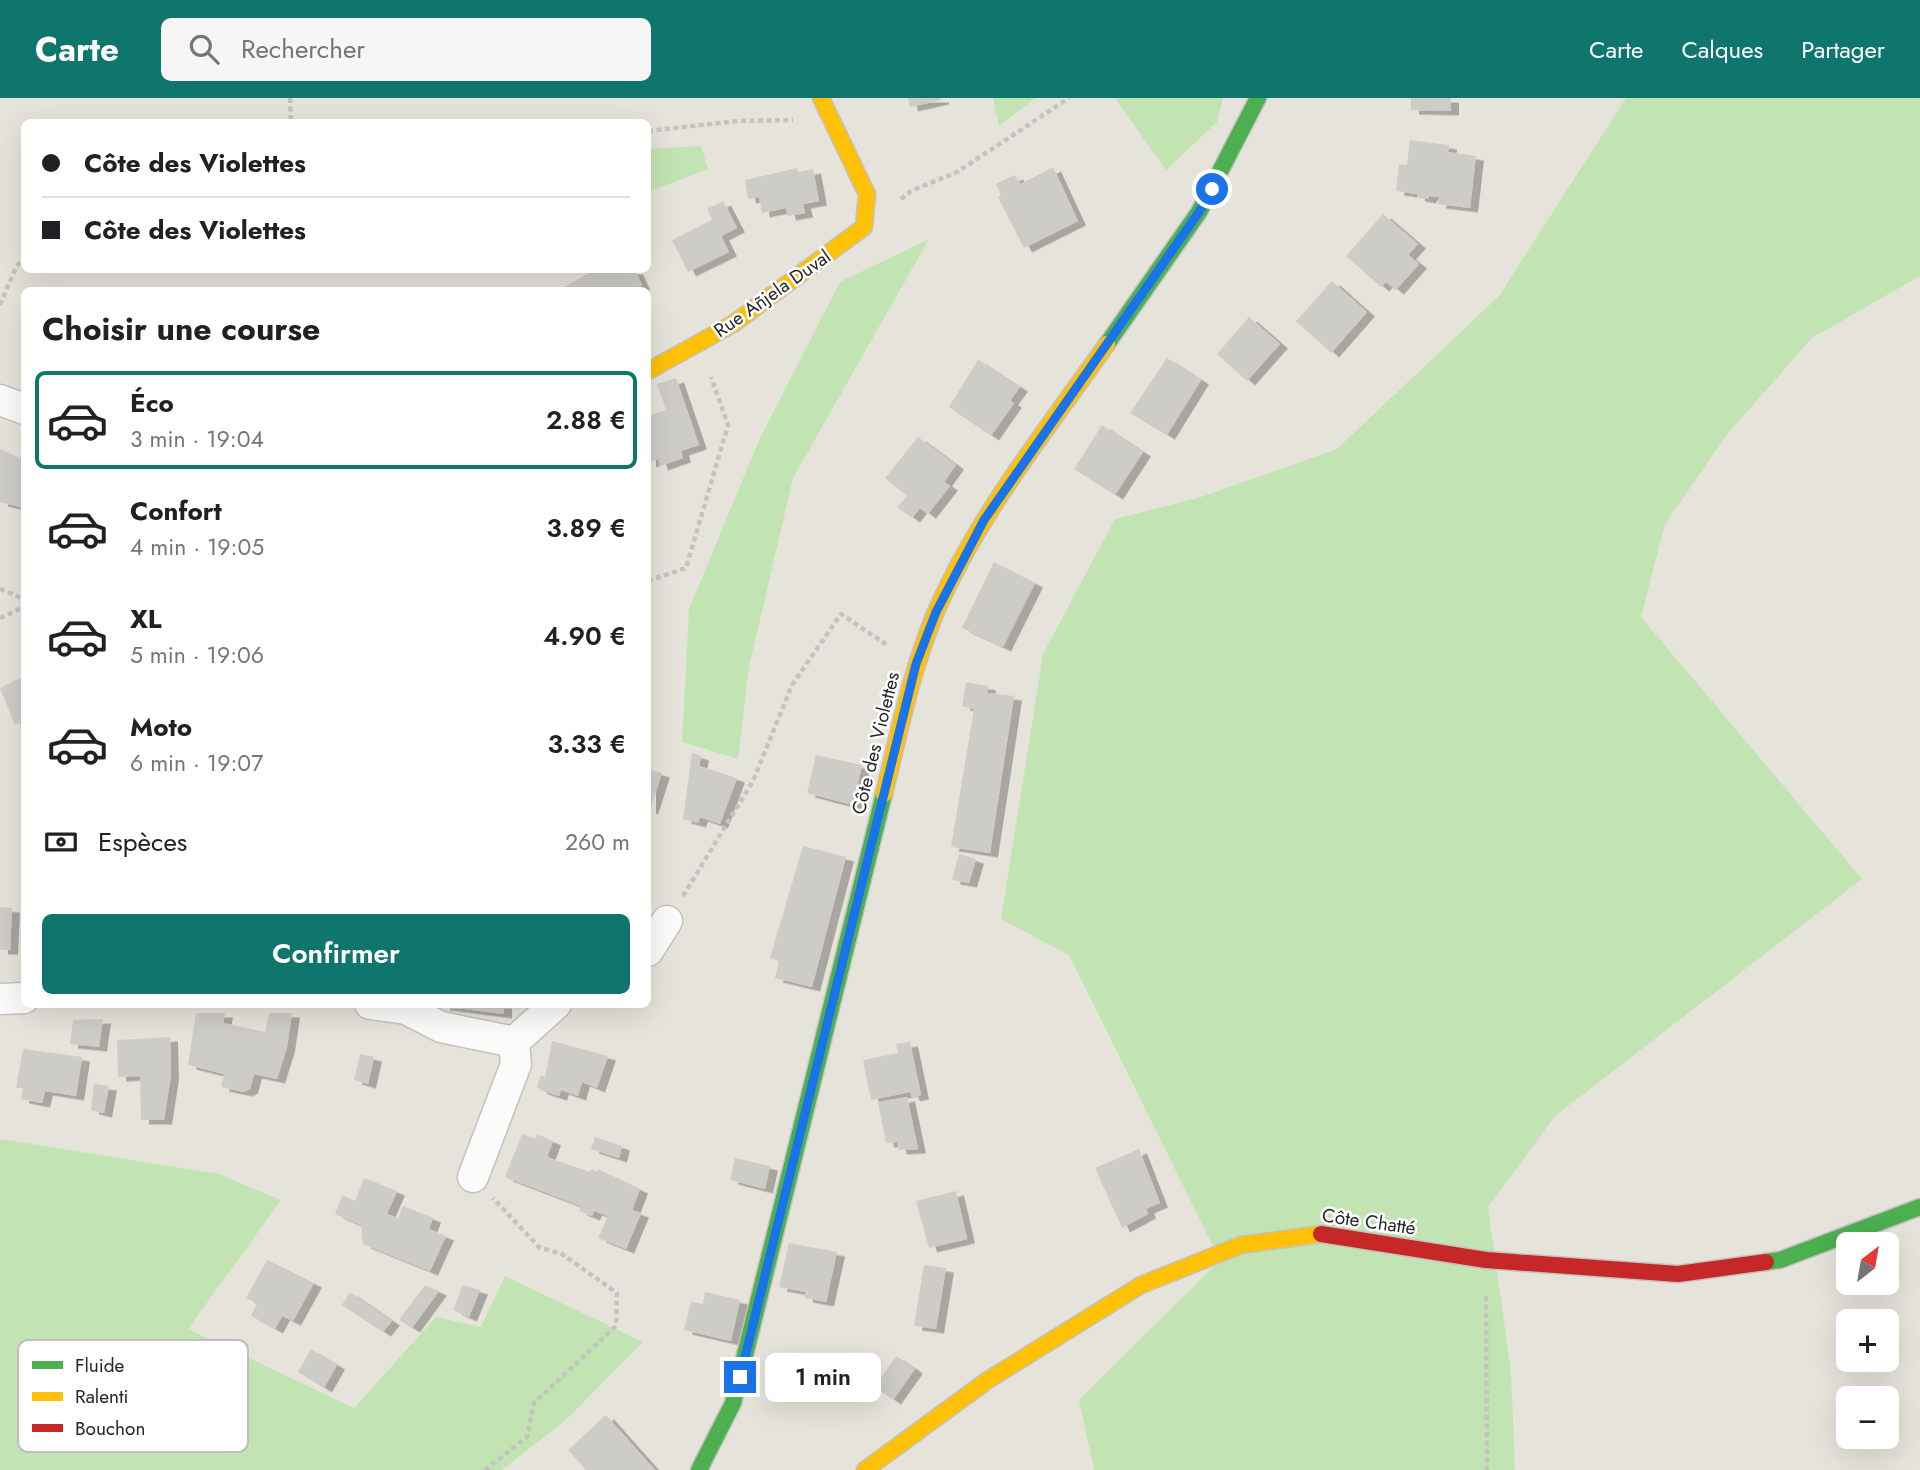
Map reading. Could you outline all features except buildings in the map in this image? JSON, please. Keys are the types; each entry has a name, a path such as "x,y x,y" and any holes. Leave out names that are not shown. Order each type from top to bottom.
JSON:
{"street":[{"path":"821,98 867,194 864,227"},
{"name":"Côte des Violettes","path":"699,1470 733,1403 916,664 936,612 984,520 1199,212 1258,98"},
{"name":"Rue Añjela Duval","path":"651,369 699,344 762,303 864,227"},
{"path":"0,400 21,408"},
{"path":"651,946 667,921"},
{"path":"0,999 21,998"},
{"path":"409,1008 441,1027 513,1042"},
{"path":"513,1042 551,1008"},
{"path":"473,1177 516,1064 513,1042"},
{"name":"Côte Chatté","path":"865,1470 988,1380 1141,1285 1241,1245 1316,1233 1486,1260 1678,1274 1780,1260 1920,1207"}],"path":[{"path":"290,98 290,119"},
{"path":"864,227 911,191 957,172 1069,98"},
{"path":"651,131 738,121 830,117"},
{"path":"0,305 21,261"},
{"path":"651,579 686,568 727,425 699,344"},
{"path":"0,589 21,598"},
{"path":"0,618 21,608"},
{"path":"667,921 753,781 792,685 841,614 916,664"},
{"path":"473,1177 539,1247 562,1254 617,1293 616,1326 534,1403 527,1437 485,1470"},
{"path":"1486,1260 1487,1470"}],"green space":[{"path":"993,98 1035,98 999,126"},
{"path":"1115,98 1223,98 1217,122 1166,170"},
{"path":"1626,98 1920,98 1920,276 1812,338 1728,433 1665,524 1641,617 1862,879 1555,1116 1488,1207 1511,1372 1515,1470 1094,1470 1079,1400 1220,1260 1069,955 1001,919 1043,654 1115,519 1201,497 1337,449 1499,296"},
{"path":"701,146 708,169 651,191 651,149"},
{"path":"929,239 793,478 749,667 738,759 682,742 689,609 760,438 840,282"},
{"path":"0,1139 219,1174 281,1200 188,1329 211,1340 18,1340 18,1452 248,1452 248,1358 354,1408 436,1317 481,1327 505,1276 643,1342 568,1418 502,1470 0,1470"}],"traffic: fast":[{"path":"1107,344 1199,212 1258,98"},
{"path":"699,1470 733,1403 884,794"},
{"path":"1766,1262 1780,1260 1920,1207"}],"traffic: slow":[{"path":"651,369 733,324 864,227 867,194 821,98"},
{"path":"884,794 919,658 952,578 992,508 1107,344"},
{"path":"865,1470 988,1380 1141,1285 1241,1245 1321,1234"}],"traffic: jam":[{"path":"1321,1234 1486,1260 1678,1274 1766,1262"}],"route":[{"path":"740,1377 916,664 936,612 984,520 1199,212 1212,189"}]}
